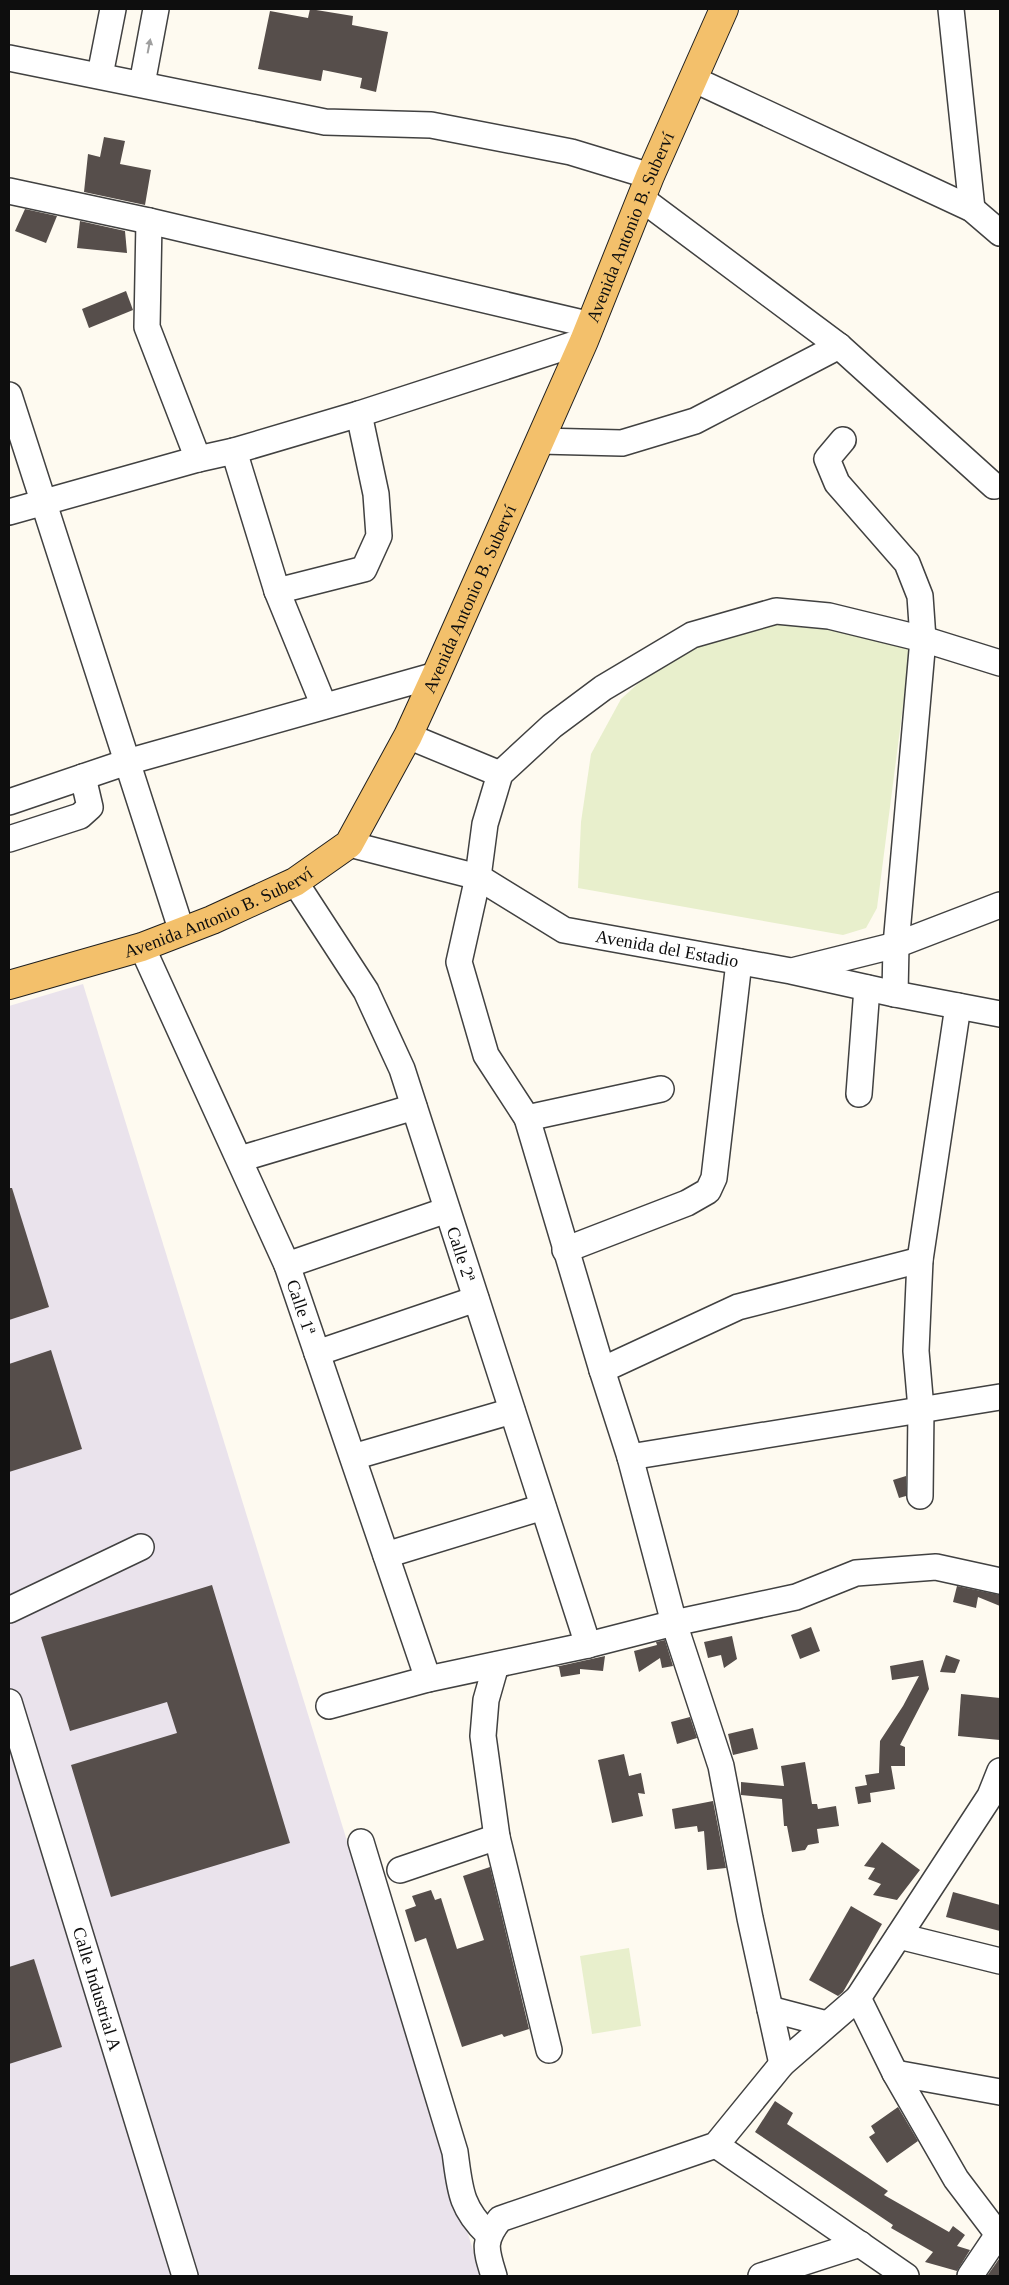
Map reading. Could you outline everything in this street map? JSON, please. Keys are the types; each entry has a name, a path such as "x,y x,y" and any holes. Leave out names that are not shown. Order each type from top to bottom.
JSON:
{"main road":[{"name":"Avenida Antonio B. Suberví","path":"9,985 142,947 182,932 295,882 349,844 408,736 436,675 587,333 646,188 724,9"}],"street":[{"path":"100,75 113,9"},
{"path":"142,84 156,9"},
{"path":"951,9 972,209"},
{"path":"9,58 325,122 430,125 571,152 646,188 839,346 994,486"},
{"path":"693,79 972,209 1000,233"},
{"path":"9,191 149,221 587,333"},
{"path":"149,221 147,328 198,459"},
{"path":"9,512 43,501 234,451 359,414 587,333"},
{"path":"540,441 622,443 695,421 839,346"},
{"path":"9,395 182,932"},
{"path":"277,591 364,569 379,536 376,494 359,414"},
{"path":"843,440 827,459 838,483 907,563 920,596 923,639 896,945 895,994"},
{"path":"234,451 277,591 324,706"},
{"path":"782,2064 750,1918 720,1766 674,1623 630,1458 565,1250 527,1118 486,1055 459,962 478,876 485,824 500,774 552,726 603,688 692,635 776,611 829,616 923,639 1000,663"},
{"path":"10,796 83,777 127,762 436,675"},
{"path":"408,736 500,774"},
{"path":"9,839 80,816 90,807 83,777"},
{"name":"Avenida del Estadio","path":"349,844 478,876 564,930 791,971 895,994 1000,1014"},
{"name":"Calle 2ª","path":"295,882 366,991 402,1069 588,1645"},
{"path":"791,971 896,945 1000,905"},
{"name":"Calle 1ª","path":"142,947 287,1265 428,1679"},
{"path":"565,1250 687,1203 708,1191 714,1178 739,962"},
{"path":"859,1094 867,988"},
{"path":"920,1496 921,1409 916,1351 920,1260 958,1006"},
{"path":"527,1118 661,1089"},
{"path":"240,1159 414,1107"},
{"path":"287,1265 447,1210"},
{"path":"602,1370 738,1307 920,1260"},
{"path":"317,1353 476,1299"},
{"path":"630,1458 1000,1397"},
{"path":"353,1457 512,1412"},
{"path":"386,1556 543,1507"},
{"path":"9,1610 141,1547"},
{"path":"329,1706 428,1679 588,1645 674,1623 796,1597 856,1573 936,1567 1000,1581"},
{"path":"496,1664 486,1700 483,1736 497,1837 549,2050"},
{"name":"Calle Industrial A","path":"9,1702 185,2276"},
{"path":"494,2276 487,2256 488,2234 500,2219 716,2145 782,2064 858,1998 995,1798 1000,1771"},
{"path":"400,1870 497,1837"},
{"path":"361,1842 455,2152 459,2184 467,2212 488,2234"},
{"path":"899,1936 1000,1961"},
{"path":"858,1998 895,2072 956,2179 999,2237 970,2276"},
{"path":"770,2009 827,2024"},
{"path":"895,2072 1000,2092"},
{"path":"716,2145 906,2276"},
{"path":"761,2276 860,2244"}],"shaded area":[{"path":"83,984 481,2276 9,2276 9,1006"}],"green space":[{"path":"774,619 838,626 911,644 877,908 866,928 843,935 578,888 581,822 591,754 621,699 653,670 690,647"},
{"path":"629,1948 641,2026 592,2034 580,1956"}],"building":[{"path":"310,9 353,16 352,25 388,32 376,92 360,88 362,78 323,70 321,81 258,69 270,11 308,18"},
{"path":"104,137 125,141 120,164 151,170 145,205 84,192 88,154 100,157"},
{"path":"25,209 57,216 46,243 15,231"},
{"path":"80,221 125,231 127,253 77,248"},
{"path":"126,291 133,310 89,328 82,309"},
{"path":"9,1188 12,1188 49,1307 9,1320"},
{"path":"51,1350 82,1449 9,1472 9,1364"},
{"path":"906,1476 906,1496 899,1498 893,1480"},
{"path":"212,1585 290,1843 111,1897 71,1765 177,1733 167,1702 70,1731 41,1637"},
{"path":"957,1586 1000,1595 1000,1606 978,1597 976,1608 953,1602"},
{"path":"811,1627 820,1651 800,1659 791,1635"},
{"path":"732,1636 737,1659 724,1668 721,1655 708,1658 704,1642"},
{"path":"665,1640 673,1666 662,1668 660,1658 639,1672 634,1651 657,1645 656,1642"},
{"path":"946,1655 960,1660 955,1673 940,1672"},
{"path":"605,1656 603,1671 580,1669 580,1674 561,1677 559,1667 555,1667"},
{"path":"923,1660 929,1689 900,1745 905,1747 905,1766 891,1766 895,1789 870,1793 871,1802 858,1804 855,1787 867,1785 865,1775 879,1773 880,1741 903,1706 919,1676 892,1680 890,1666"},
{"path":"961,1694 1000,1698 1000,1740 958,1736"},
{"path":"690,1717 697,1738 677,1744 671,1722"},
{"path":"753,1728 758,1749 733,1755 728,1734"},
{"path":"624,1754 629,1776 641,1773 645,1794 638,1793 643,1816 612,1823 598,1760"},
{"path":"805,1762 812,1804 817,1804 818,1809 836,1806 839,1826 817,1829 819,1843 808,1845 805,1850 792,1852 787,1826 784,1826 782,1799 741,1795 741,1782 784,1786 781,1766"},
{"path":"713,1801 726,1868 707,1870 704,1831 698,1832 697,1826 675,1829 672,1809"},
{"path":"882,1842 920,1870 897,1900 873,1895 881,1884 868,1879 875,1868 864,1866"},
{"path":"490,1867 529,2029 504,2037 502,2034 462,2047 426,1938 415,1942 405,1910 416,1906 412,1896 431,1890 435,1900 441,1898 457,1949 484,1940 463,1876"},
{"path":"953,1892 1000,1905 1000,1931 946,1917"},
{"path":"851,1906 882,1924 843,1992 838,1996 809,1980"},
{"path":"34,1959 62,2047 9,2064 9,1967"},
{"path":"775,2101 793,2113 787,2124 888,2191 884,2195 949,2232 953,2226 965,2235 957,2246 970,2250 957,2271 925,2262 933,2252 891,2228 893,2225 755,2132"},
{"path":"898,2107 918,2141 887,2163 869,2137 875,2133 871,2126"},
{"path":"999,2259 1000,2276 987,2276"}]}
